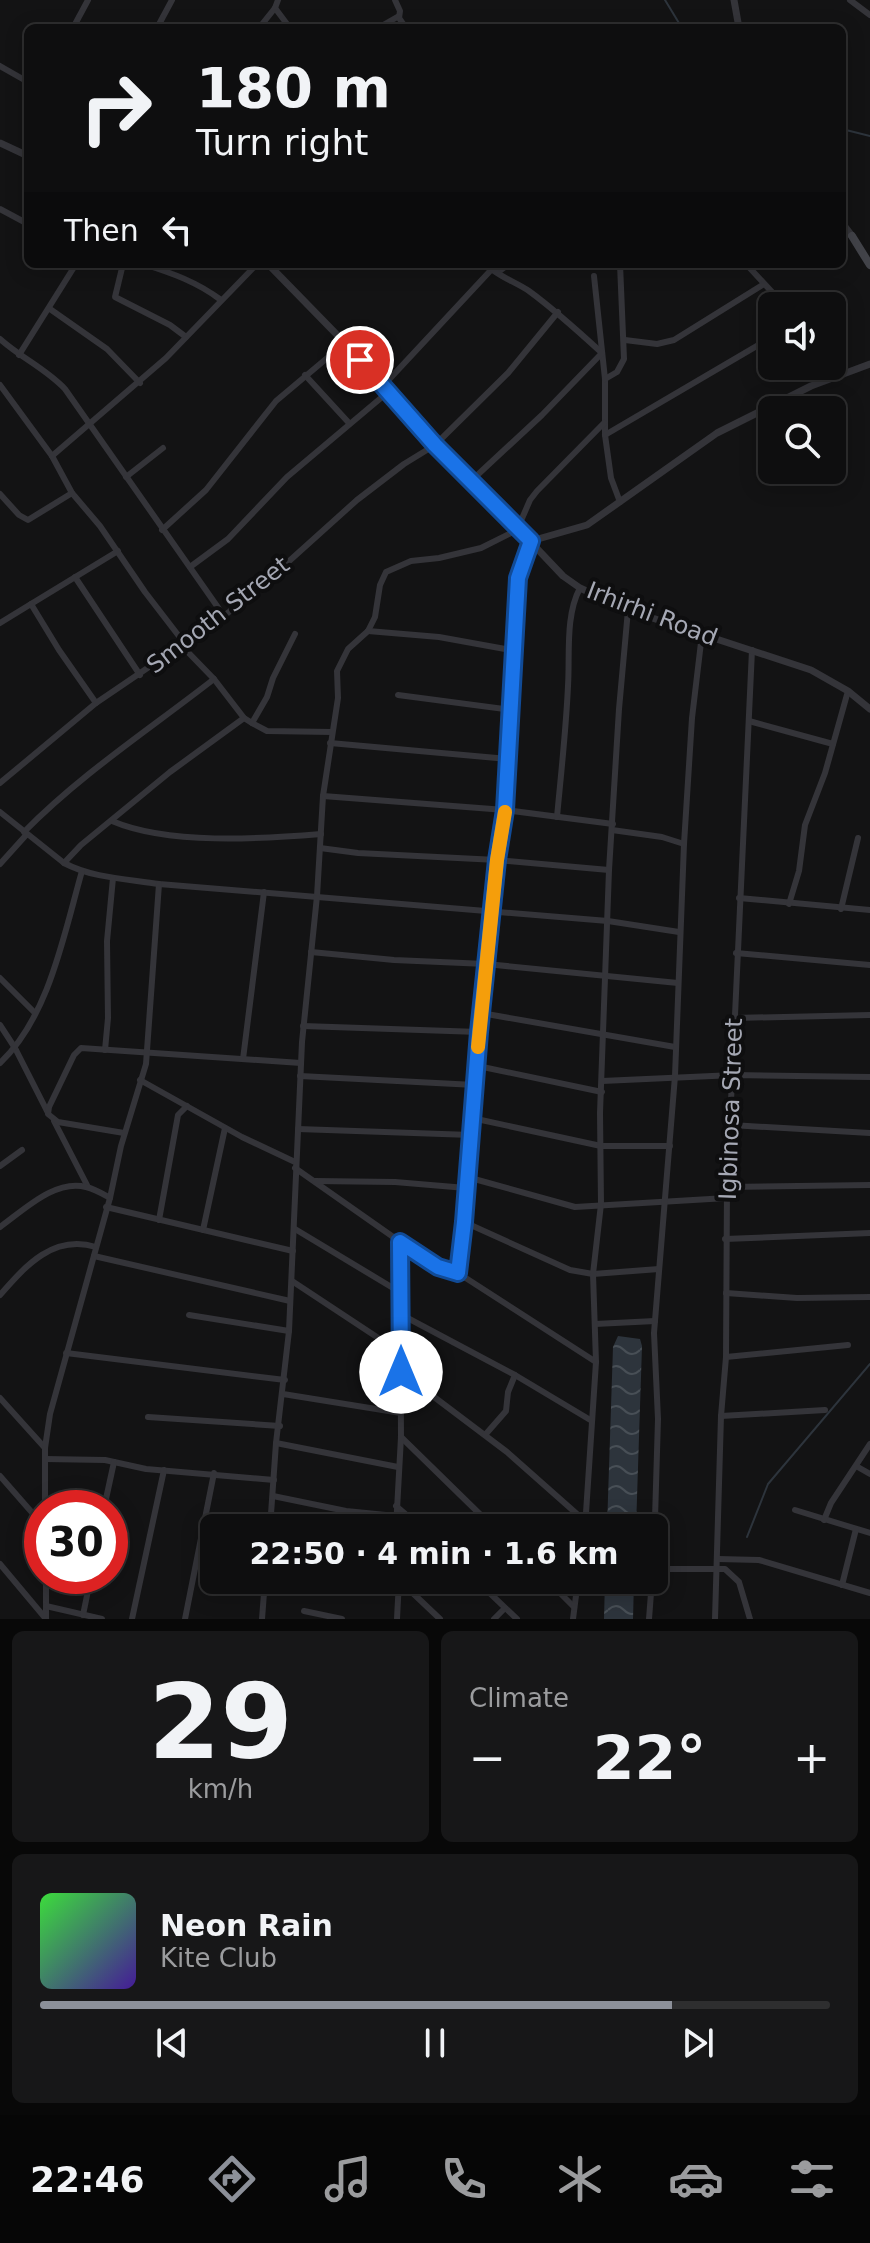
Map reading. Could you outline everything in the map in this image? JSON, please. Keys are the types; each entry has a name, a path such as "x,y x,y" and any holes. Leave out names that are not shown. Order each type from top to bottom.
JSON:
{"main road":[{"path":"852,236 870,254"},
{"path":"852,236 870,265"}],"street":[{"path":"75,24 88,0"},
{"path":"159,24 172,0"},
{"path":"395,0 404,24"},
{"path":"734,0 738,24"},
{"path":"850,0 870,14"},
{"path":"262,24 277,4 288,24"},
{"path":"385,24 399,16"},
{"path":"0,66 24,80"},
{"path":"0,144 24,154"},
{"path":"0,209 24,222"},
{"path":"846,228 852,236"},
{"path":"19,355 74,268"},
{"path":"122,268 115,297 186,337"},
{"path":"156,268 182,276 221,300"},
{"path":"52,456 140,383 253,268"},
{"name":"Irhirhi Road","path":"272,268 345,343 435,445 563,576 580,588 628,610 811,670 848,691 870,709"},
{"path":"605,379 622,365 625,340 620,268"},
{"path":"750,268 772,292"},
{"path":"190,567 228,539 287,477 385,389 492,269 558,312 602,353"},
{"path":"594,276 605,379 605,435 611,478 620,502"},
{"path":"625,340 657,344 674,340 764,284"},
{"path":"50,309 107,349 140,383"},
{"name":"Smooth Street","path":"0,783 96,703 224,616 357,500 435,445 508,373 558,312"},
{"path":"0,339 19,355 49,372 90,423 224,616"},
{"path":"162,530 206,490 265,413 345,343"},
{"path":"605,435 758,345"},
{"path":"472,480 542,415 602,353"},
{"path":"846,372 870,364"},
{"path":"305,375 349,423"},
{"path":"458,1273 491,913 505,810 518,578 531,541 587,525 717,433 828,380"},
{"path":"0,385 52,456 72,493 118,551 184,645 244,718 267,731 332,732"},
{"path":"271,1514 289,1331 303,1026 317,896 323,796 338,698 337,671 348,649 368,631 375,617 380,585 386,572 394,566 481,548 517,530 537,491 604,423"},
{"path":"126,477 163,448"},
{"path":"0,494 19,515 28,520 72,493"},
{"path":"0,623 118,551"},
{"path":"75,577 140,675"},
{"path":"557,817 568,696 569,648 580,588"},
{"path":"31,604 96,703"},
{"path":"587,1514 596,1362 593,1274 601,1204 602,1035 609,870 628,610"},
{"path":"368,631 439,637 516,651"},
{"path":"252,723 295,634"},
{"path":"655,1514 658,1419 655,1321 675,1076 679,932 692,718 702,634"},
{"name":"Igbinosa Street","path":"715,1619 721,1416 726,1357 725,1239 752,650"},
{"path":"0,864 26,833 127,742 214,679"},
{"path":"789,904 799,871 805,825 848,691"},
{"path":"398,695 512,710"},
{"path":"64,863 81,845 170,772 244,718"},
{"path":"749,721 833,744"},
{"path":"330,743 508,759"},
{"path":"323,796 505,810 613,827 684,844"},
{"path":"0,812 64,863 113,878 608,921 679,932"},
{"path":"112,821 132,829 174,836 277,837 321,834"},
{"path":"841,909 858,838"},
{"path":"320,848 609,870"},
{"path":"0,1063 29,1029 59,952 82,871"},
{"path":"105,1050 108,1018 107,941 113,878"},
{"path":"45,1490 45,1448 50,1414 147,1053 159,884"},
{"path":"243,1059 264,892"},
{"path":"739,898 870,910"},
{"path":"311,952 486,964 678,983"},
{"path":"736,953 870,965"},
{"path":"1,980 35,1013"},
{"path":"481,1013 675,1047"},
{"path":"734,1018 870,1015"},
{"path":"0,1025 88,1187"},
{"path":"303,1026 479,1032"},
{"path":"48,1114 74,1055 81,1048 301,1063"},
{"path":"478,1066 602,1092"},
{"path":"602,1081 734,1075 870,1077"},
{"path":"300,1076 475,1085"},
{"path":"140,1080 295,1165 438,1267 458,1273 596,1362"},
{"path":"159,1220 178,1115 187,1106"},
{"path":"472,1118 601,1146 670,1146"},
{"path":"54,1121 124,1133"},
{"path":"731,1125 870,1133"},
{"path":"203,1230 225,1128"},
{"path":"298,1129 471,1135"},
{"path":"0,1166 22,1150"},
{"path":"467,1177 575,1207 727,1198"},
{"path":"315,1181 395,1182 466,1188"},
{"path":"0,1227 57,1188 73,1185 88,1187 110,1198"},
{"path":"727,1187 870,1185"},
{"path":"106,1207 293,1251"},
{"path":"464,1222 570,1270 593,1274 659,1269"},
{"path":"295,1229 398,1291"},
{"path":"725,1239 870,1233"},
{"path":"0,1295 20,1273 44,1254 68,1242 96,1247"},
{"path":"396,1514 401,1437 400,1242"},
{"path":"94,1256 290,1301"},
{"path":"292,1281 401,1353"},
{"path":"726,1293 797,1298 870,1297"},
{"path":"400,1314 515,1375 592,1421"},
{"path":"189,1315 289,1331"},
{"path":"595,1324 655,1321"},
{"path":"726,1357 848,1345"},
{"path":"66,1353 285,1380"},
{"path":"401,1372 485,1435 574,1514"},
{"path":"485,1435 506,1411 508,1392 515,1375"},
{"path":"283,1394 401,1413"},
{"path":"0,1398 45,1448"},
{"path":"721,1416 825,1410"},
{"path":"148,1417 280,1426"},
{"path":"401,1437 480,1514"},
{"path":"276,1443 398,1467"},
{"path":"824,1520 831,1503 870,1444"},
{"path":"45,1459 114,1462 274,1480"},
{"path":"108,1490 114,1462"},
{"path":"856,1466 870,1474"},
{"path":"132,1619 164,1470"},
{"path":"185,1619 214,1473"},
{"path":"0,1476 24,1503"},
{"path":"273,1496 376,1514"},
{"path":"396,1506 405,1514"},
{"path":"795,1510 870,1533"},
{"path":"842,1585 856,1529"},
{"path":"718,1559 759,1560 870,1593"},
{"path":"0,1564 46,1619 46,1594"},
{"path":"668,1569 718,1568 731,1573 739,1582 750,1619"},
{"path":"83,1615 87,1594"},
{"path":"262,1619 264,1594"},
{"path":"397,1619 398,1594"},
{"path":"413,1594 440,1619"},
{"path":"490,1594 517,1619"},
{"path":"561,1594 574,1607"},
{"path":"573,1619 576,1594"},
{"path":"649,1619 651,1594"},
{"path":"46,1606 102,1619"},
{"path":"494,1619 505,1608"},
{"path":"304,1611 342,1619"}],"water":[{"path":"618,1336 640,1339 642,1346 636,1514 607,1514 613,1347"},
{"path":"605,1594 634,1594 633,1619 604,1619"}],"waterway":[{"path":"665,0 680,24"},
{"path":"846,130 870,136"},
{"path":"747,1537 768,1484 870,1364"}],"slow traffic":[{"path":"478,1047 497,860 505,812"}],"route":[{"path":"360,360 435,445 531,541 518,578 505,810 479,1032 458,1273 438,1267 400,1242 401,1372"}]}
